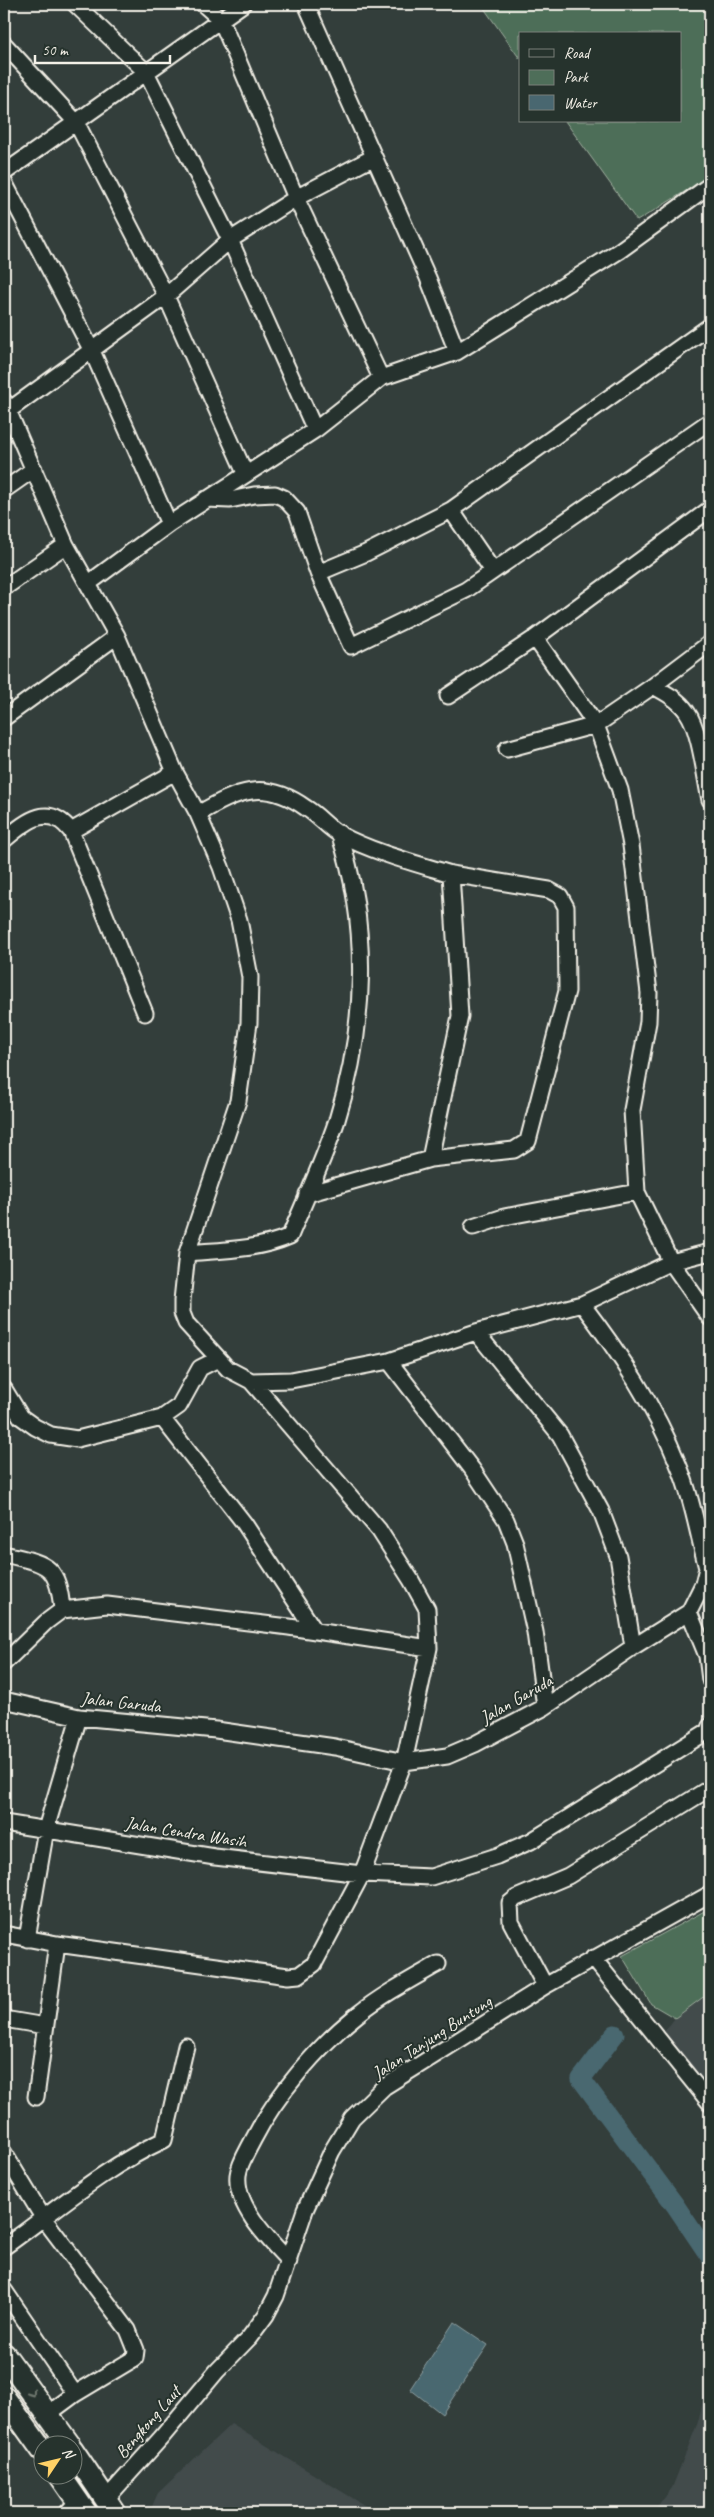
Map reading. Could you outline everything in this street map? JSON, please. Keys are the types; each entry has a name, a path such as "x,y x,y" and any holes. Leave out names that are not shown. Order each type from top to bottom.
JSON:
{"main road":[{"path":"4,2354 62,2434"},
{"path":"4,2397 32,2436"},
{"path":"82,2463 111,2505"},
{"path":"64,2484 77,2509"}],"street":[{"path":"75,4 146,72 230,240 315,430"},
{"path":"202,4 221,20 296,198 381,378"},
{"path":"4,173 243,4"},
{"path":"306,4 447,321 457,352"},
{"path":"4,44 76,122 166,296 245,473"},
{"path":"4,1934 57,1944 288,1976 299,1975 314,1964 323,1952 362,1874 404,1762 429,1648 427,1610 411,1580 379,1530 251,1381 228,1369 186,1323 182,1313 187,1253 238,1101 249,1023 250,977 239,920 221,867 198,814 175,772 117,636 66,545 6,406 92,351 166,296 230,240 296,198 374,157"},
{"path":"4,182 92,351 169,524"},
{"path":"88,583 206,499 315,430 381,378 457,352 619,251 710,185"},
{"path":"318,573 366,554 451,510 710,326"},
{"path":"206,499 230,500 254,495 275,494 284,498 297,512 318,573 351,646 466,590 710,421"},
{"path":"4,490 34,469"},
{"path":"448,696 535,638 710,509"},
{"path":"451,510 494,571"},
{"path":"4,588 66,545"},
{"path":"4,718 117,636"},
{"path":"535,638 596,725 620,790 631,845 649,992 648,1022 632,1110 637,1192 671,1262 710,1318"},
{"path":"507,749 596,725 653,686 710,643"},
{"path":"653,686 674,698 694,723 710,800"},
{"path":"71,831 175,772"},
{"path":"198,814 226,798 248,791 264,789 287,796 306,808 339,834 406,861 450,874 549,890 560,896 566,907 567,991 528,1141 514,1150 430,1159 307,1194"},
{"path":"4,840 21,826 39,817 50,814 63,820 71,831 145,1013"},
{"path":"187,1253 258,1245 275,1242 290,1236 336,1121 355,1049 362,987 358,922 348,866 339,834"},
{"path":"430,1159 460,1016 450,874"},
{"path":"473,1227 504,1217 637,1192"},
{"path":"251,1381 291,1380 388,1361 476,1332 582,1304 671,1262 710,1252"},
{"name":"Jalan Garuda","path":"4,1700 79,1717 234,1733 335,1747 404,1762 447,1756 475,1744 545,1706 689,1612 701,1590 707,1568 679,1466 654,1414 619,1352 582,1304"},
{"path":"476,1332 560,1434 601,1511 618,1556 633,1647"},
{"path":"4,1389 21,1416 35,1427 51,1435 77,1439 162,1418 179,1406 200,1368 218,1358"},
{"path":"388,1361 472,1468 506,1520 515,1543 535,1632 545,1706"},
{"path":"162,1418 244,1524 316,1631"},
{"path":"4,1554 45,1566 54,1573 58,1582 62,1610"},
{"path":"4,1663 46,1622 62,1610 108,1605 316,1631 429,1648"},
{"path":"689,1612 707,1656 710,1680"},
{"path":"27,1939 46,1829 79,1717"},
{"name":"Jalan Cendra Wasih","path":"4,1823 215,1857 362,1874 431,1877 497,1856 531,1841 708,1732 710,1726"},
{"path":"545,1986 511,1922 510,1903 516,1898 568,1876 710,1788"},
{"name":"Jalan Tanjung Buntung","path":"216,2370 249,2338 266,2315 276,2296 289,2261 305,2210 332,2151 352,2118 384,2087 545,1986 710,1894"},
{"path":"36,2098 57,1944"},
{"path":"593,1958 710,2103"},
{"path":"289,2261 267,2238 250,2214 240,2192 238,2174 246,2154 271,2108 313,2057 356,2016 387,1994 438,1964"},
{"path":"4,2019 45,2026"},
{"path":"4,2248 106,2171 136,2153 164,2140 186,2046"},
{"path":"4,2153 44,2219 128,2330 136,2350 136,2358 75,2394 48,2414"},
{"path":"4,2290 75,2394"},
{"name":"Bengkong Laut","path":"111,2505 161,2438 216,2370"}],"shaded area":[{"path":"710,1992 710,2108 707,2110 653,2046 675,2018"},
{"path":"710,2372 710,2513 653,2513 672,2488 698,2422"},
{"path":"231,2424 377,2513 149,2513 158,2493"}],"green space":[{"path":"481,4 710,4 710,176 637,221 566,122 682,122 682,32 519,32 519,58"},
{"path":"710,1908 710,1992 675,2018 651,2004 622,1956"}],"water":[{"path":"454,2322 488,2345 442,2414 410,2389"}],"waterway":[{"path":"615,2034 581,2079 675,2205 710,2257"}]}
